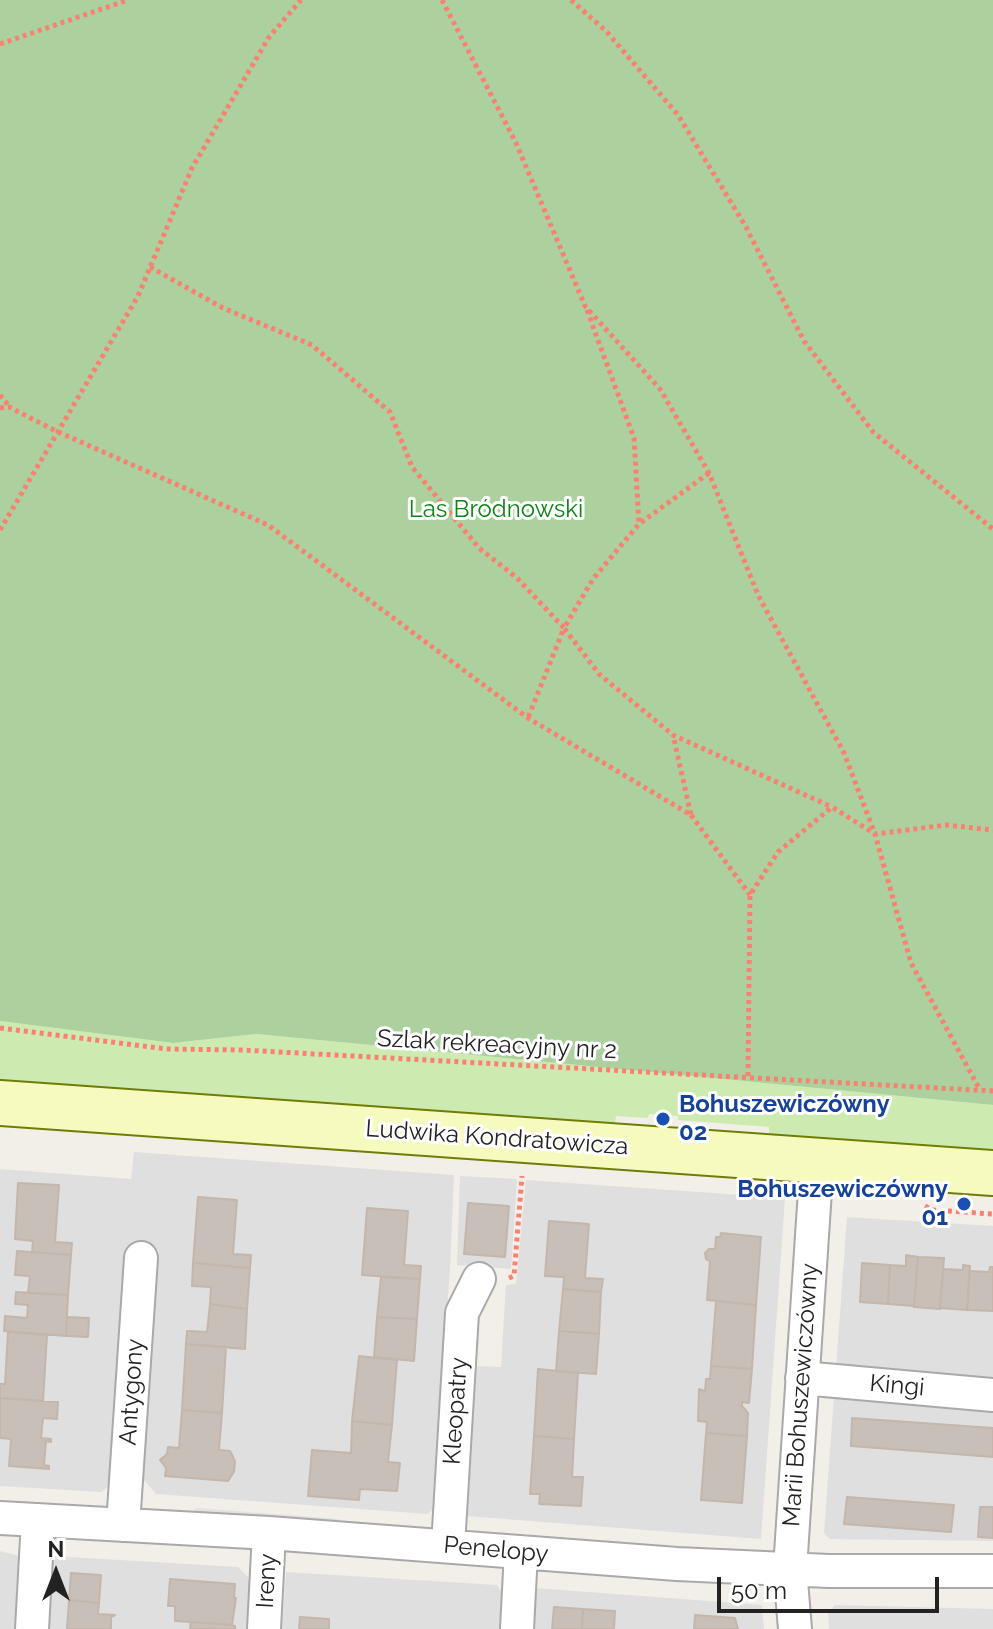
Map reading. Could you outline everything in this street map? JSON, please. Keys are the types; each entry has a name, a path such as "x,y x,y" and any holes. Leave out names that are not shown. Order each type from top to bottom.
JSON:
{"main road":[{"name":"Ludwika Kondratowicza","path":"0,1103 993,1173"}],"street":[{"name":"Marii Bohuszewiczówny","path":"795,1629 790,1569 817,1160"},
{"name":"Antygony","path":"123,1525 141,1258"},
{"name":"Kleopatry","path":"448,1546 462,1313 477,1283"},
{"name":"Kingi","path":"802,1378 993,1395"},
{"name":"Penelopy","path":"0,1518 790,1569 993,1571"},
{"path":"32,1629 38,1520"},
{"name":"Ireny","path":"264,1629 269,1533"},
{"path":"517,1629 521,1552"}],"path":[{"path":"0,44 128,0"},
{"path":"0,530 138,296 192,168 269,37 301,0"},
{"path":"442,0 516,143 585,306 634,438 639,524"},
{"path":"571,0 606,31 678,115 746,227 804,341 873,432 993,529"},
{"path":"150,267 223,308 312,345 390,412 412,467 479,548 517,578 564,628 599,674 673,735 832,807 875,834 946,825 993,830"},
{"path":"585,306 660,389 709,473 758,595 844,753 875,834 911,963 980,1090"},
{"path":"0,395 9,407 56,431 268,525 528,718 691,815 750,895"},
{"path":"0,408 9,407"},
{"path":"528,718 564,628 593,579 639,524 709,473"},
{"path":"673,735 691,815"},
{"path":"748,1076 750,895 778,852 832,807"},
{"name":"Szlak rekreacyjny nr 2","path":"0,1028 166,1049 243,1050 993,1091"},
{"path":"477,1283 514,1276 522,1172"}],"shaded area":[{"path":"134,1152 454,1175 432,1510 428,1514 156,1494 142,1478 159,1250 129,1248 110,1485 101,1492 0,1486 0,1169 131,1179"},
{"path":"460,1176 517,1179 511,1269 457,1265"},
{"path":"526,1180 785,1198 761,1539 466,1516 474,1366 501,1367 506,1285 516,1284"},
{"path":"847,1217 993,1226 993,1541 830,1539 824,1533"},
{"path":"197,1508 339,1519 353,1530 182,1518"},
{"path":"0,1551 19,1556 21,1574 17,1629 0,1629"},
{"path":"53,1556 238,1567 253,1582 250,1629 48,1629"},
{"path":"286,1572 497,1585 503,1594 502,1629 282,1629"},
{"path":"535,1588 762,1605 764,1629 533,1629"},
{"path":"835,1605 993,1609 993,1629 829,1629 828,1613"}],"green space":[{"name":"Las Bródnowski","path":"0,0 993,0 993,1105 256,1034 173,1043 0,1021"},
{"path":"0,1021 173,1043 256,1034 993,1105 993,1157 769,1141 769,1127 678,1120 678,1116 616,1116 614,1130 0,1086"},
{"path":"861,1182 921,1185 916,1195 845,1190"}],"building":[{"path":"18,1183 59,1185 55,1242 72,1243 71,1255 32,1252 33,1241 15,1239"},
{"path":"198,1197 237,1200 233,1254 251,1255 250,1268 193,1263"},
{"path":"468,1203 509,1206 505,1257 464,1254"},
{"path":"367,1208 408,1211 404,1265 421,1266 420,1279 362,1275"},
{"path":"549,1221 589,1224 585,1278 603,1279 601,1292 563,1289 564,1277 545,1276"},
{"path":"721,1233 761,1237 756,1305 707,1300 710,1261 705,1253 715,1249 716,1237 720,1237"},
{"path":"17,1251 71,1255 68,1295 28,1293 30,1276 15,1275"},
{"path":"906,1255 918,1257 914,1306 888,1304 890,1265 906,1266"},
{"path":"918,1257 944,1258 940,1309 914,1307"},
{"path":"193,1263 250,1268 247,1309 210,1304 211,1287 192,1286"},
{"path":"862,1263 890,1265 888,1304 860,1302"},
{"path":"963,1265 970,1266 967,1310 940,1308 943,1269 963,1270"},
{"path":"993,1267 993,1311 967,1310 970,1271 989,1272"},
{"path":"381,1277 420,1279 417,1319 377,1317"},
{"path":"563,1289 601,1292 599,1334 559,1331"},
{"path":"16,1292 68,1295 66,1336 4,1331 5,1316 27,1318 28,1305 15,1304"},
{"path":"716,1301 756,1305 752,1369 711,1366"},
{"path":"210,1304 247,1309 245,1349 186,1344 187,1331 207,1332"},
{"path":"67,1317 89,1318 88,1337 66,1336"},
{"path":"377,1317 417,1319 414,1361 374,1357"},
{"path":"559,1331 599,1334 596,1374 556,1371"},
{"path":"8,1332 47,1335 43,1401 0,1398 0,1384 5,1384"},
{"path":"186,1344 226,1347 222,1413 182,1410"},
{"path":"359,1356 397,1360 392,1425 352,1421"},
{"path":"711,1366 752,1369 749,1403 742,1402 748,1413 747,1436 706,1433 707,1422 698,1421 699,1389 705,1391"},
{"path":"538,1369 578,1373 574,1439 534,1436"},
{"path":"0,1398 58,1402 57,1419 43,1418 41,1438 51,1439 51,1442 46,1441 44,1465 49,1469 9,1466 11,1439 0,1438"},
{"path":"182,1410 222,1413 219,1450 230,1451 235,1461 234,1472 228,1481 165,1476 166,1468 160,1460 167,1454 168,1447 179,1448"},
{"path":"852,1418 993,1428 993,1457 851,1446"},
{"path":"352,1421 392,1425 388,1462 400,1463 397,1491 360,1489 359,1500 308,1496 312,1450 351,1453"},
{"path":"706,1433 747,1436 742,1503 701,1500"},
{"path":"534,1436 574,1439 572,1477 583,1477 581,1506 539,1504 540,1494 530,1494"},
{"path":"847,1497 954,1505 951,1532 844,1524"},
{"path":"980,1507 993,1507 993,1538 978,1537"},
{"path":"71,1573 101,1575 99,1603 69,1600"},
{"path":"170,1579 235,1584 232,1625 175,1621 175,1606 168,1606"},
{"path":"69,1600 99,1603 98,1614 115,1615 111,1617 111,1629 67,1629"},
{"path":"554,1607 583,1609 582,1629 552,1629"},
{"path":"583,1609 615,1611 614,1629 582,1629"},
{"path":"695,1615 735,1618 738,1629 694,1629"},
{"path":"300,1617 329,1619 329,1629 299,1629"},
{"path":"191,1622 232,1625 235,1629 190,1629"}],"place":[{"name":"Bohuszewiczówny 02","path":"663,1119"},
{"name":"Bohuszewiczówny 01","path":"964,1204"}]}
